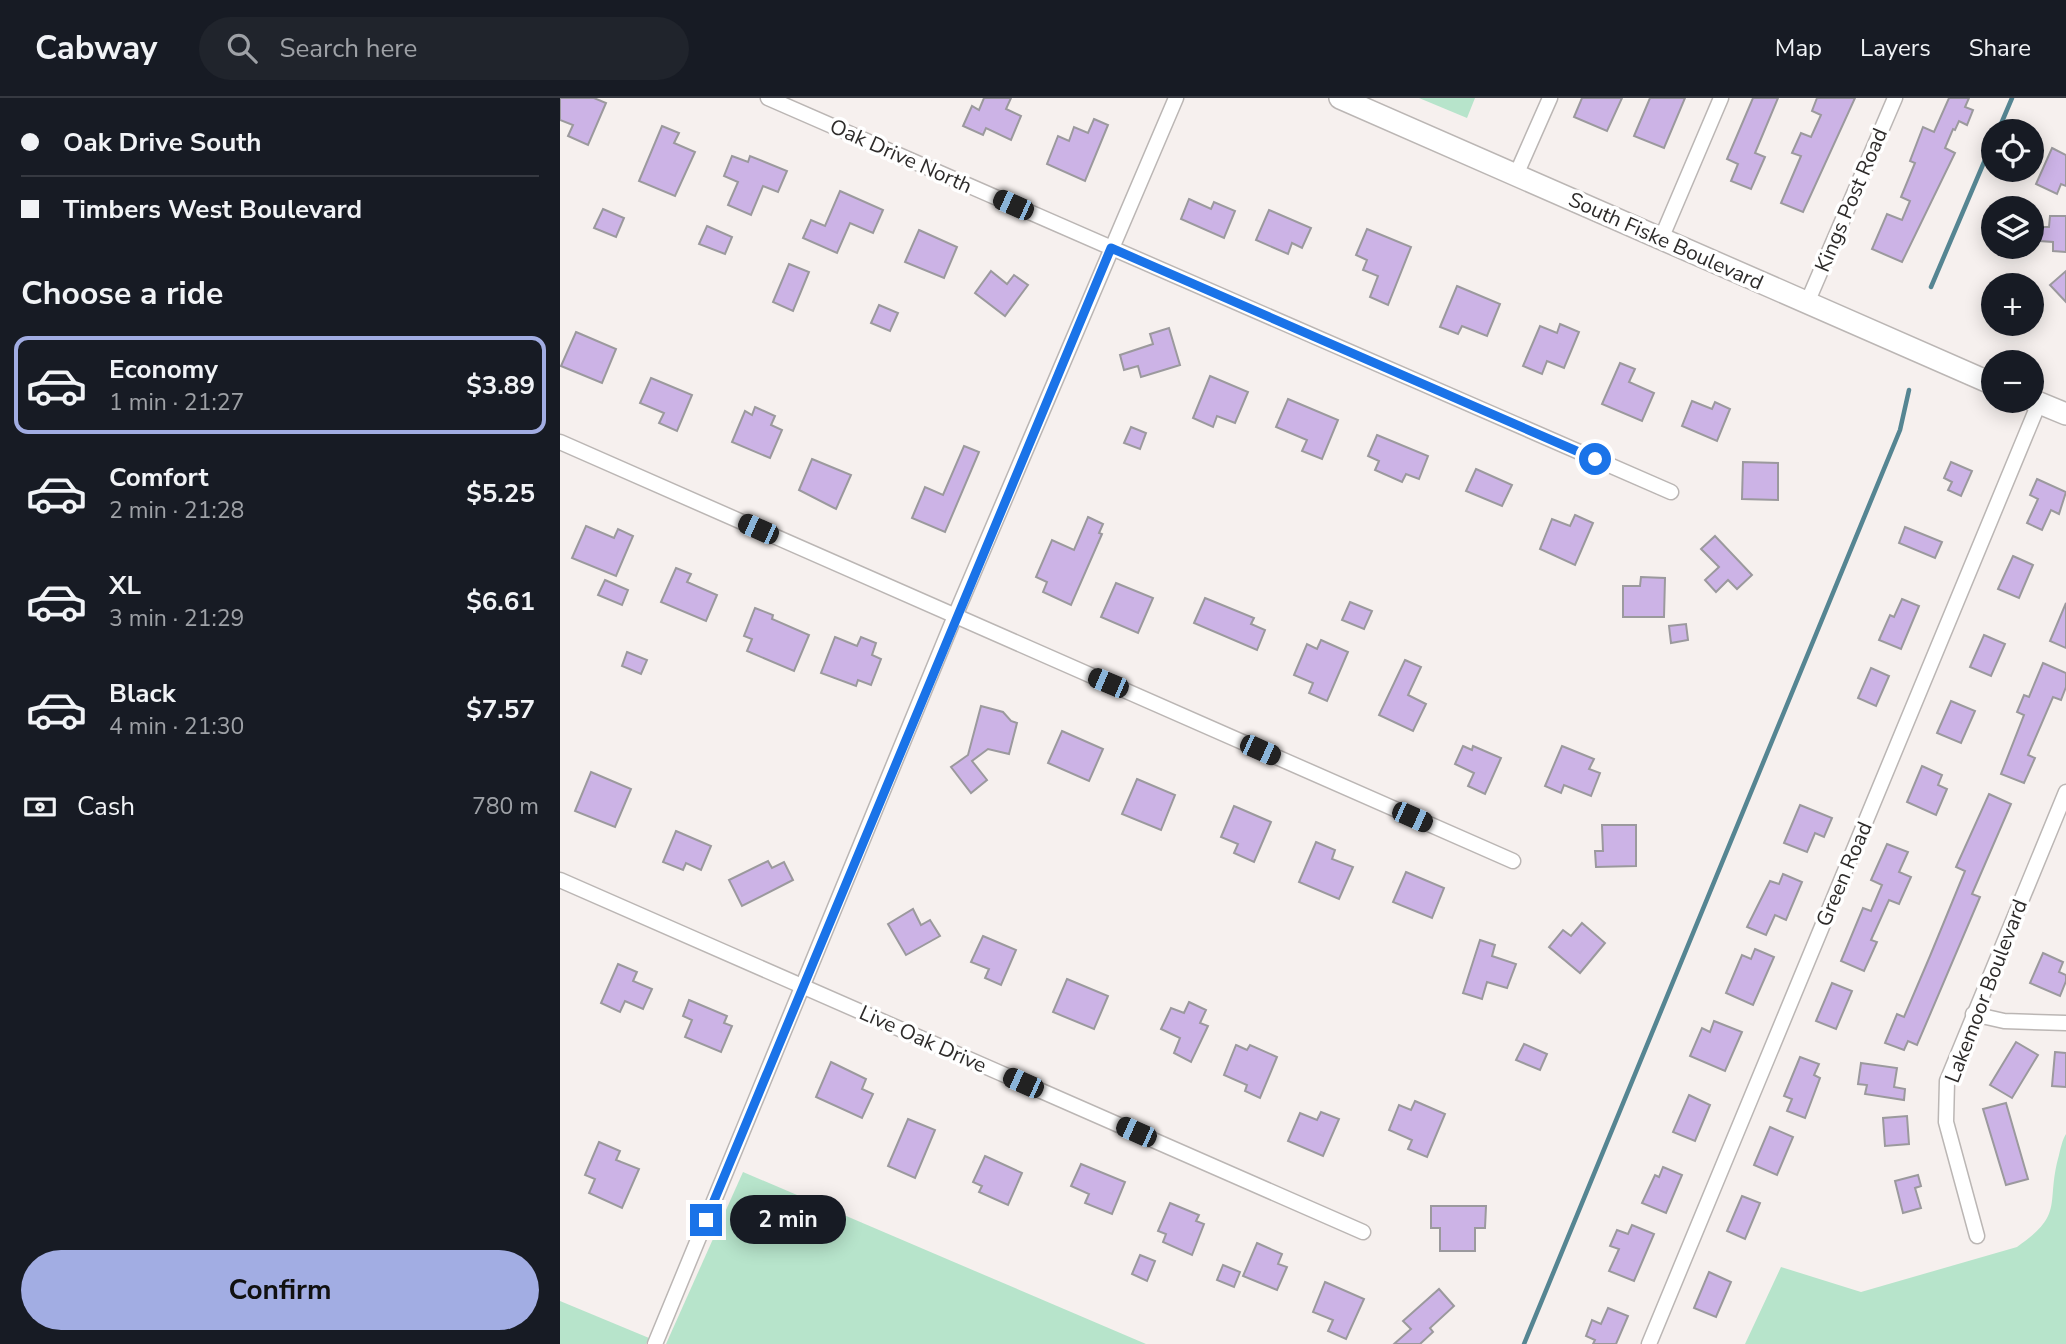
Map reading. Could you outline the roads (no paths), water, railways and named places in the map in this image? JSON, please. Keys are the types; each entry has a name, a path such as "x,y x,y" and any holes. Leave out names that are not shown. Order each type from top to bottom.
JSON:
{"main road":[{"name":"South Fiske Boulevard","path":"1340,98 1981,379"},
{"path":"2044,405 2066,414"}],"street":[{"name":"Oak Drive North","path":"768,98 1671,492"},
{"path":"655,1344 956,616 1176,98"},
{"path":"1516,175 1550,98"},
{"path":"1661,239 1721,98"},
{"name":"Kings Post Road","path":"1807,303 1895,98"},
{"name":"Green Road","path":"1649,1344 2031,413"},
{"path":"560,442 1513,861"},
{"name":"Lakemoor Boulevard","path":"1977,1236 1946,1122 1947,1081 1973,1014 2062,814 2066,792"},
{"name":"Live Oak Drive","path":"560,880 1363,1231"},
{"path":"1973,1014 2004,1021 2066,1023"}],"waterway":[{"path":"2003,119 2012,98"},
{"path":"1931,287 1981,169"},
{"path":"1524,1344 1900,430 1909,390"}]}
